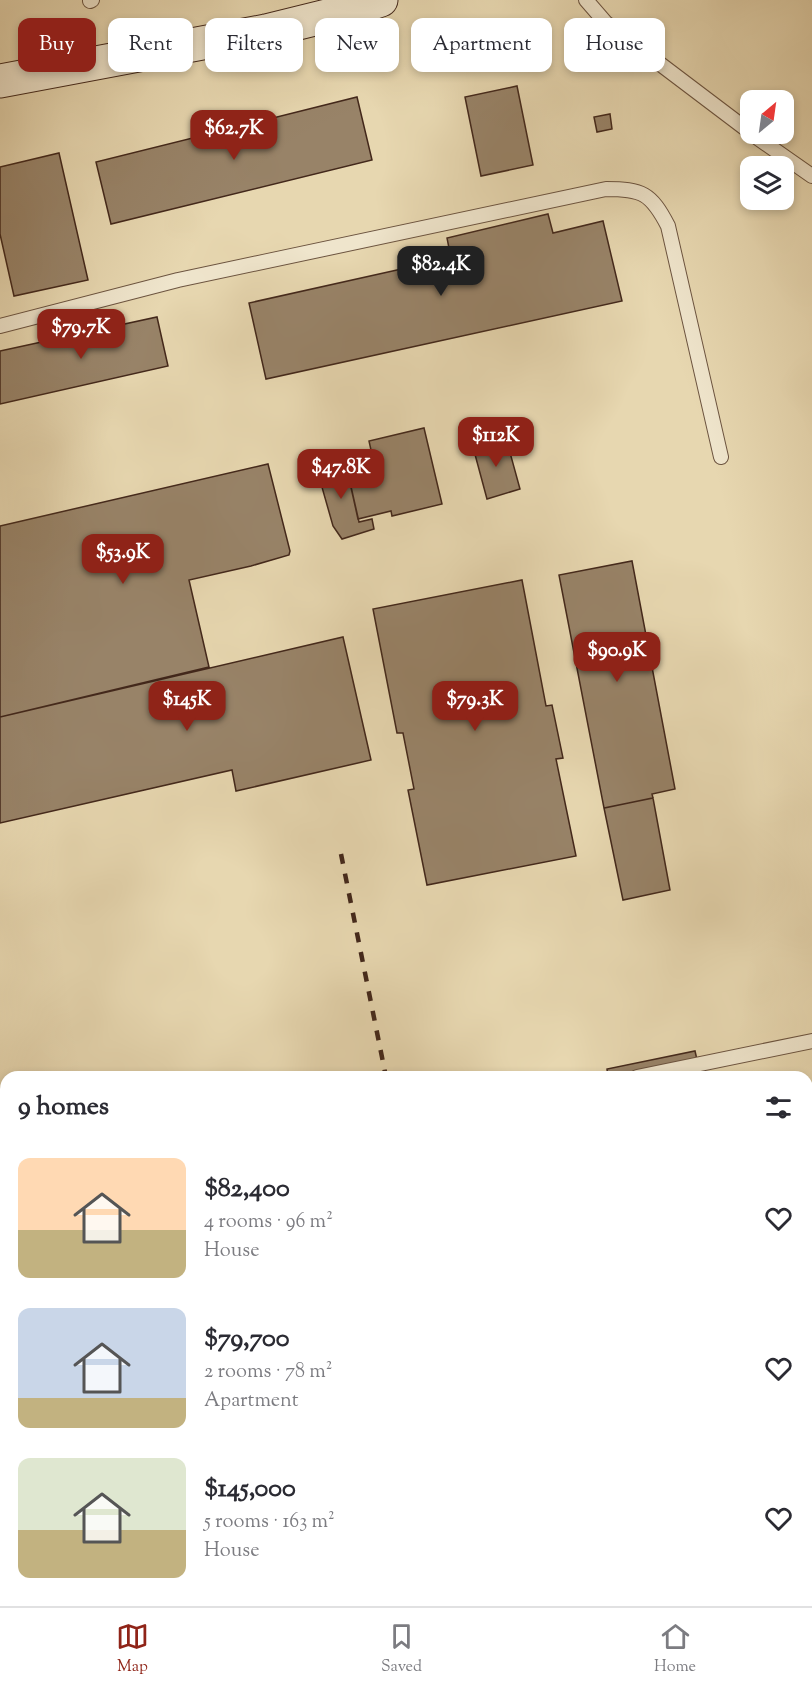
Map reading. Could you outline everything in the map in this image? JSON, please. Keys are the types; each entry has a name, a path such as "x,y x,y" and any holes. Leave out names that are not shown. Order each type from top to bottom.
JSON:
{"main road":[{"path":"0,81 267,31 381,0"}],"lane":[{"path":"586,0 606,23 740,125"},
{"path":"767,144 812,176"},
{"path":"0,326 178,280 606,189 633,189 656,203 668,226 722,457"},
{"path":"666,1071 812,1041"}],"building":[{"path":"517,86 533,165 481,176 465,97"},
{"path":"357,97 372,160 111,224 96,162"},
{"path":"610,114 612,129 597,132 594,117"},
{"path":"59,153 88,280 14,296 0,234 0,167"},
{"path":"548,214 553,233 603,221 622,301 266,379 249,303 451,258 447,238"},
{"path":"157,317 168,366 0,404 0,351"},
{"path":"424,428 442,504 392,516 391,511 358,519 344,456 371,450 369,441"},
{"path":"506,438 520,489 487,499 473,447"},
{"path":"345,460 359,522 372,519 374,529 342,539 333,526 316,466"},
{"path":"268,464 290,551 289,555 189,580 209,667 0,717 0,526"},
{"path":"632,561 675,789 652,794 653,798 604,808 559,575"},
{"path":"522,580 546,706 552,705 563,758 556,759 576,856 427,885 408,790 414,789 403,733 397,733 373,609"},
{"path":"343,637 371,760 236,791 232,770 0,823 0,717"},
{"path":"653,798 670,890 623,900 604,808"},
{"path":"695,1051 700,1071 607,1071 607,1069"}],"railway":[{"path":"341,854 385,1071"}]}
